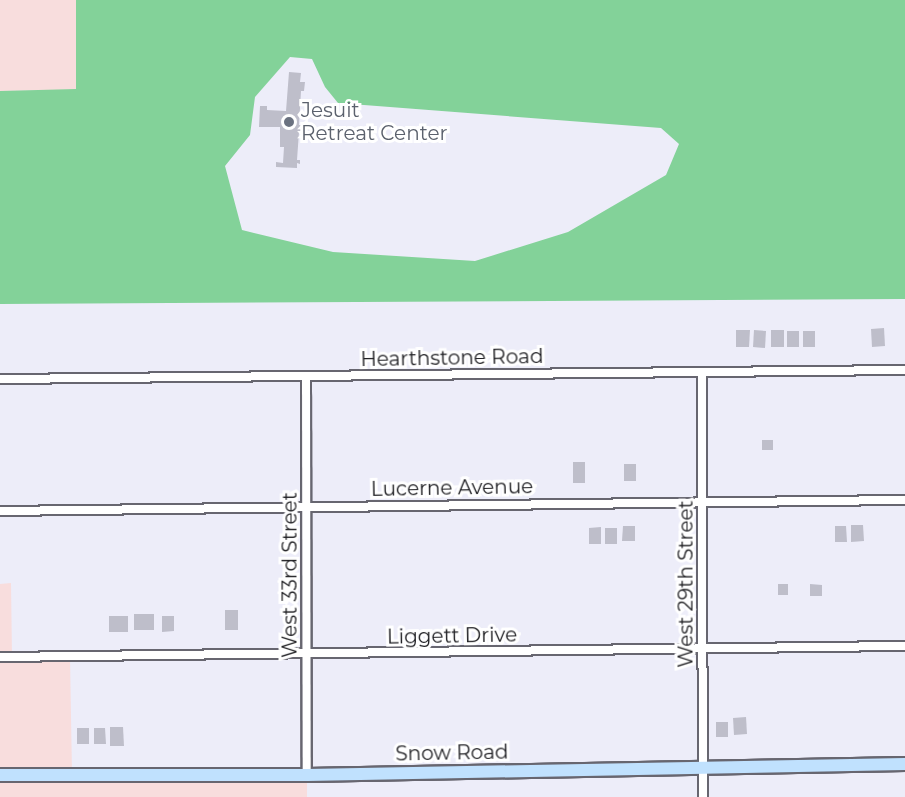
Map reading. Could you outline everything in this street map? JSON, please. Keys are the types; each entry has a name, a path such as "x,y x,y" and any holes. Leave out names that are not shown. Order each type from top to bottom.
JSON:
{"main road":[{"name":"Snow Road","path":"0,775 307,775 905,764"}],"street":[{"name":"Hearthstone Road","path":"0,379 905,370"},
{"name":"West 29th Street","path":"702,372 703,797"},
{"name":"West 33rd Street","path":"306,376 307,775"},
{"name":"Lucerne Avenue","path":"0,512 306,506 905,500"},
{"name":"Liggett Drive","path":"0,657 905,646"}],"shaded area":[{"path":"0,0 76,0 76,90 0,91"},
{"path":"11,583 12,657 70,657 72,774 307,775 307,797 0,797 0,584"}],"green space":[{"path":"76,0 905,0 905,299 0,304 0,91 76,89","holes":["290,57 312,59 325,87 338,103 661,128 679,144 666,175 568,232 475,261 333,252 242,230 225,166 250,135 255,97"]}],"building":[{"path":"289,72 301,73 300,82 305,82 304,91 301,91 299,125 308,126 307,132 299,132 297,160 300,160 300,164 297,163 297,168 276,167 276,162 283,163 284,147 280,147 280,127 259,127 260,106 267,106 267,110 286,111"},
{"path":"884,328 885,346 872,347 871,329"},
{"path":"736,330 750,330 749,347 736,347"},
{"path":"754,330 766,331 765,348 753,347"},
{"path":"771,330 784,330 784,347 771,347"},
{"path":"787,331 799,331 799,347 787,347"},
{"path":"803,331 815,331 815,347 803,347"},
{"path":"762,440 773,440 773,450 762,450"},
{"path":"573,462 585,462 585,483 573,483"},
{"path":"624,464 636,464 636,481 624,481"},
{"path":"851,525 863,525 864,541 851,542"},
{"path":"623,526 635,526 635,541 622,541"},
{"path":"835,526 846,526 847,542 835,542"},
{"path":"601,527 601,544 589,544 589,528"},
{"path":"605,528 617,528 617,544 605,544"},
{"path":"778,584 788,584 788,595 778,595"},
{"path":"810,584 822,585 822,596 810,596"},
{"path":"225,610 238,610 238,630 225,630"},
{"path":"134,614 154,614 154,630 134,630"},
{"path":"109,616 128,616 128,632 109,632"},
{"path":"162,616 174,616 174,631 162,632"},
{"path":"746,717 747,734 734,735 733,718"},
{"path":"716,722 728,722 728,737 716,737"},
{"path":"110,727 123,727 124,746 110,746"},
{"path":"77,728 89,728 89,744 77,744"},
{"path":"94,728 105,728 106,744 94,744"}],"place":[{"name":"Jesuit Retreat Center","path":"289,122"}]}
